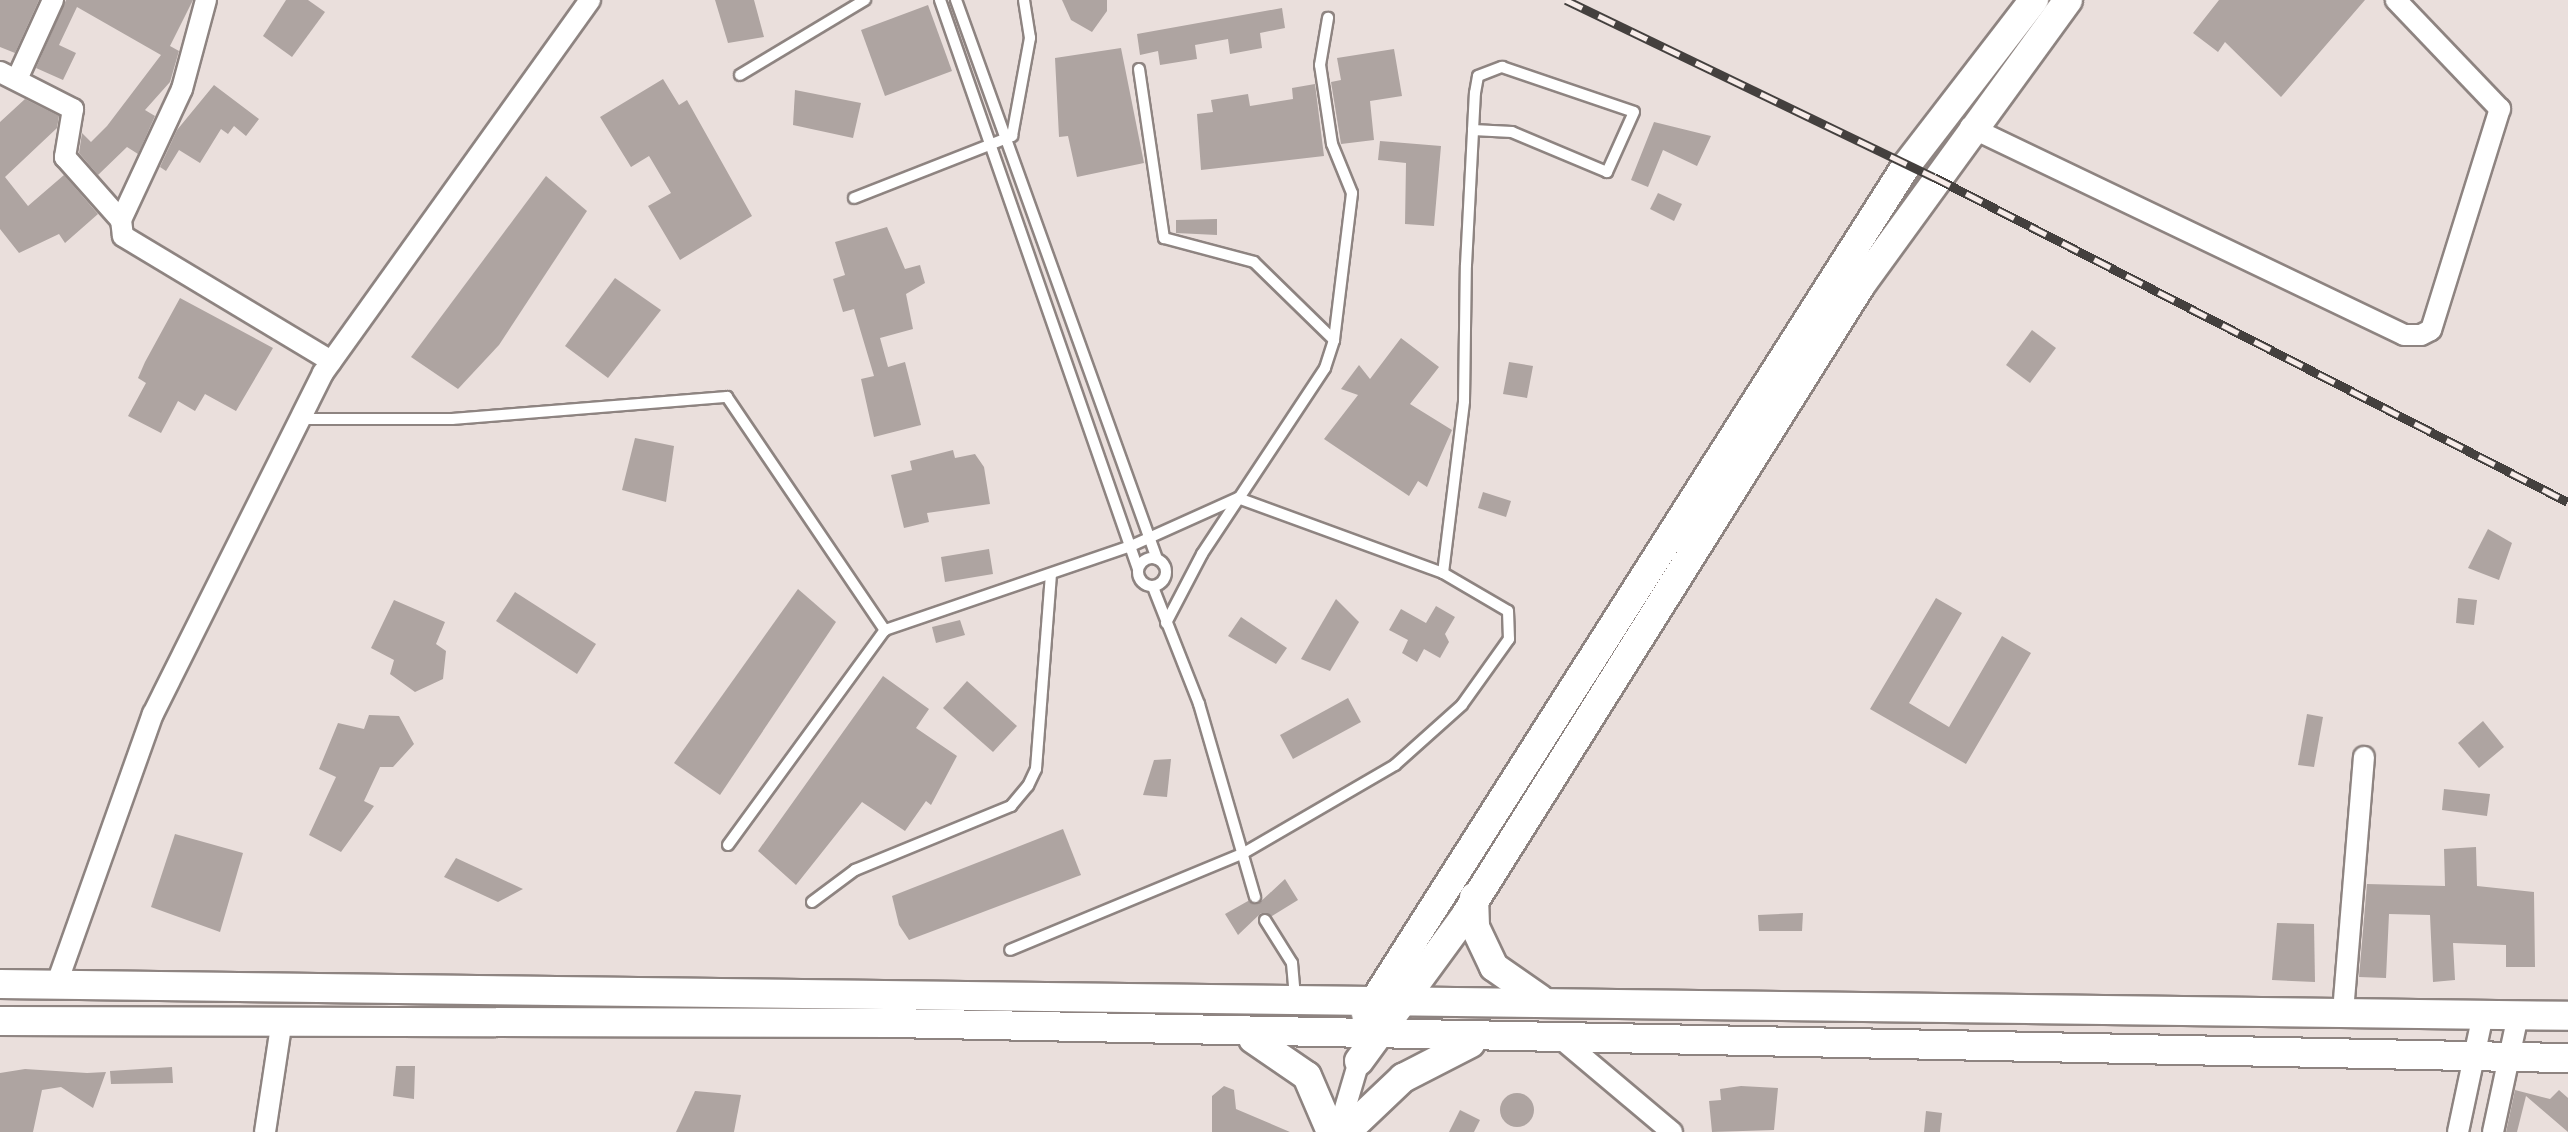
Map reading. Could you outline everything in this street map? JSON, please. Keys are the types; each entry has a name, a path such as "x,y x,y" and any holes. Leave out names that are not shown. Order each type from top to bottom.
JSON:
{"main road":[{"path":"1365,1045 1372,1000 1906,166 2034,0"},
{"path":"1365,1045 1406,1000 1474,897 1861,285 1970,127 2068,0"},
{"path":"1474,897 1475,927 1494,967 1547,1001"},
{"path":"0,984 1547,1001 2168,1015 2343,1012 2568,1016"},
{"path":"0,1021 892,1023 1233,1034 1365,1045 1497,1037 1565,1042 2568,1058"},
{"path":"1233,1034 1297,1064 1324,1104 1331,1132"},
{"path":"1346,1132 1422,1065 1497,1037"}],"street":[{"path":"53,0 8,76 73,109 65,157 121,220"},
{"path":"206,0 182,89 121,220 123,236 164,267 331,361"},
{"path":"57,983 153,714 299,419 331,361 590,0"},
{"path":"1970,127 2404,335 2421,335 2431,330 2500,109 2396,0"},
{"path":"2343,1012 2364,757"},
{"path":"2458,1132 2483,1014"},
{"path":"2493,1132 2518,1015"},
{"path":"265,1132 282,1020"},
{"path":"1565,1042 1648,1124 1672,1132"},
{"path":"1338,1132 1365,1045"}],"lane":[{"path":"740,75 865,0"},
{"path":"940,0 988,150 1141,581 1153,587 1166,623 1244,853 1255,897"},
{"path":"956,0 1147,540 1166,572 1153,587"},
{"path":"854,198 1006,141 1015,125 1030,38 1024,0"},
{"path":"1166,623 1238,498 1310,392 1334,340 1352,193 1332,144 1320,65 1328,18"},
{"path":"1443,573 1464,401 1473,130 1478,76 1502,67 1634,112 1607,172 1512,132 1473,130"},
{"path":"1139,69 1164,238 1254,262 1334,340"},
{"path":"299,419 452,419 727,397 885,630"},
{"path":"728,845 885,630 1131,546 1238,498 1443,573 1508,611 1509,639 1493,661 1441,729 1395,765 1244,853 1010,950"},
{"path":"1138,569 1157,559"},
{"path":"812,902 855,870 1011,806 1028,786 1036,769 1051,575"},
{"path":"1265,920 1292,963 1295,1000"}],"building":[{"path":"0,0 39,0 15,53 0,47"},
{"path":"66,0 193,0 170,46 179,51 170,82 145,110 155,116 138,154 127,147 98,175 79,153 82,133 91,142 107,126 161,55 77,7 59,45 76,53 63,80 36,68"},
{"path":"286,0 308,0 325,12 292,57 263,36"},
{"path":"715,0 754,0 764,37 728,43"},
{"path":"1062,0 1107,0 1107,11 1092,32 1071,20"},
{"path":"2219,0 2365,0 2281,97 2225,42 2218,52 2193,33"},
{"path":"928,5 952,71 885,96 861,30"},
{"path":"1282,8 1285,28 1260,33 1262,48 1230,54 1228,39 1195,45 1197,59 1160,65 1158,51 1140,55 1137,34"},
{"path":"1121,48 1144,163 1077,177 1068,136 1059,137 1055,58"},
{"path":"1394,49 1402,96 1370,101 1374,140 1341,144 1331,82 1341,80 1337,58"},
{"path":"663,79 679,105 687,100 752,216 680,260 648,206 671,193 649,156 631,167 600,117"},
{"path":"1315,84 1324,156 1201,170 1197,114 1213,112 1211,100 1248,94 1250,106 1293,99 1292,88"},
{"path":"214,85 259,119 246,136 234,126 228,134 221,129 200,163 179,150 166,171 160,167 177,130"},
{"path":"795,90 861,103 853,138 793,125"},
{"path":"25,99 59,116 57,128 5,177 28,206 64,175 98,214 65,243 59,234 19,253 0,229 0,122"},
{"path":"1654,122 1711,136 1697,166 1663,150 1648,187 1631,180"},
{"path":"1380,141 1441,146 1434,226 1405,224 1406,163 1378,160"},
{"path":"546,176 587,211 499,345 458,389 411,357"},
{"path":"1658,193 1682,204 1674,221 1650,209"},
{"path":"1217,219 1217,235 1176,233 1176,220"},
{"path":"887,227 905,269 920,265 925,283 906,294 913,329 880,338 888,367 905,362 921,425 874,437 861,379 874,376 854,309 843,312 833,279 845,275 835,242"},
{"path":"615,278 661,310 608,378 565,346"},
{"path":"180,298 273,348 236,411 205,394 195,411 178,401 161,433 128,416 146,383 138,378 145,362"},
{"path":"2032,330 2056,348 2030,383 2006,365"},
{"path":"1401,338 1439,367 1410,404 1452,430 1427,487 1418,481 1409,496 1324,439 1358,395 1341,389 1359,365 1370,379"},
{"path":"1509,362 1533,366 1527,398 1503,394"},
{"path":"635,438 674,446 666,502 622,490"},
{"path":"953,450 955,458 975,454 984,467 990,504 927,513 929,522 904,528 891,475 912,470 910,461"},
{"path":"1483,492 1511,501 1506,517 1478,508"},
{"path":"2488,529 2512,543 2499,580 2468,568"},
{"path":"989,549 993,574 945,582 941,557"},
{"path":"798,589 836,622 720,795 674,763"},
{"path":"515,592 596,644 577,674 496,621"},
{"path":"1936,598 1962,613 1909,703 1949,727 2002,636 2031,653 1966,764 1870,709"},
{"path":"2458,598 2477,600 2474,625 2456,623"},
{"path":"1336,599 1359,622 1330,671 1301,659"},
{"path":"394,600 445,622 436,644 446,651 443,679 415,692 390,674 394,660 371,648"},
{"path":"1436,606 1455,617 1445,634 1449,642 1440,658 1424,649 1417,662 1402,653 1408,640 1389,630 1401,609 1426,623"},
{"path":"1241,617 1287,648 1276,664 1228,636"},
{"path":"960,620 965,635 936,643 932,627"},
{"path":"883,676 929,709 916,728 957,756 931,805 926,801 905,831 862,802 796,885 758,851"},
{"path":"967,681 1017,726 993,752 943,708"},
{"path":"1348,698 1361,722 1293,759 1280,735"},
{"path":"2307,714 2323,717 2314,767 2298,765"},
{"path":"369,715 399,716 414,744 393,767 380,767 364,801 374,806 341,852 309,835 336,777 319,769 338,723 364,729"},
{"path":"2483,721 2504,747 2479,768 2458,743"},
{"path":"1171,759 1167,797 1143,795 1154,760"},
{"path":"2444,789 2490,794 2487,816 2442,810"},
{"path":"1063,829 1081,875 909,940 899,925 892,896"},
{"path":"175,834 243,853 220,932 151,907"},
{"path":"2476,847 2477,886 2534,892 2535,967 2506,967 2506,945 2453,943 2455,980 2433,982 2430,915 2389,914 2386,978 2359,977 2367,884 2445,886 2444,849"},
{"path":"456,858 523,889 498,902 444,877"},
{"path":"1285,879 1298,900 1272,916 1261,913 1238,935 1225,914 1248,901 1258,904"},
{"path":"1803,913 1802,931 1759,931 1758,915"},
{"path":"2277,923 2314,924 2315,982 2272,980"},
{"path":"396,1066 415,1066 414,1099 393,1096"},
{"path":"172,1067 173,1083 111,1084 110,1071"},
{"path":"25,1069 106,1072 93,1108 61,1087 42,1090 33,1132 0,1132 0,1073"},
{"path":"1224,1086 1234,1090 1236,1109 1290,1132 1212,1132 1212,1096"},
{"path":"1741,1086 1778,1088 1774,1130 1712,1132 1709,1101 1721,1100 1720,1089"},
{"path":"2515,1090 2550,1099 2559,1090 2568,1098 2568,1132 2526,1096 2517,1132 2506,1132"},
{"path":"695,1091 741,1095 734,1132 676,1132"},
{"path":"1517,1093 1529,1098 1534,1110 1529,1122 1517,1127 1505,1122 1500,1110 1505,1098"},
{"path":"1460,1110 1480,1120 1474,1132 1449,1132"},
{"path":"1926,1111 1942,1113 1940,1132 1924,1132"}],"railway":[{"path":"1566,0 1934,177 2568,502"}]}
